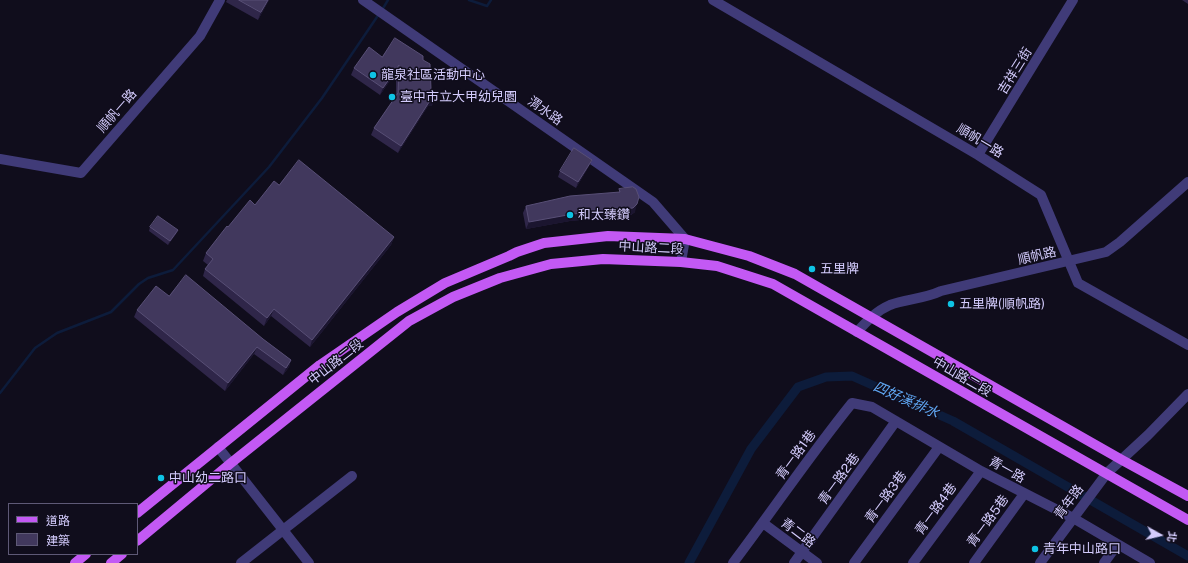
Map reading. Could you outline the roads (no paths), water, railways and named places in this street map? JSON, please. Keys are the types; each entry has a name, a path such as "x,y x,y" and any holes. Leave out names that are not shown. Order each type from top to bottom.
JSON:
{"main road":[{"name":"中山路二段","path":"138,512 320,365 445,282 517,252 544,244 608,236 685,239 749,256 795,274 1188,496"},
{"name":"中山路二段","path":"138,540 231,463 409,321 453,297 500,278 551,264 603,259 682,262 717,266 773,284 1188,520"},
{"path":"75,563 85,555"},
{"path":"111,563 121,555"}],"street":[{"name":"順帆一路","path":"0,159 81,173 200,36 220,0"},
{"name":"渭水路","path":"363,0 653,202 685,239"},
{"name":"順帆一路","path":"713,0 978,155 1041,195 1078,283 1188,345"},
{"name":"吉祥三街","path":"978,155 1073,0"},
{"name":"順帆路","path":"857,332 870,317 890,305 931,296 941,291 1069,262 1106,252 1120,242 1188,182"},
{"path":"682,262 685,239"},
{"name":"青年路","path":"1040,563 1107,473 1148,436 1188,394"},
{"name":"青一路","path":"852,403 872,407 939,447 1024,494 1073,518 1150,563"},
{"name":"青一路1巷","path":"733,563 826,434 852,403"},
{"name":"青一路2巷","path":"794,563 896,421"},
{"path":"218,447 309,563"},
{"name":"青一路3巷","path":"854,563 939,447"},
{"name":"青一路4巷","path":"913,563 981,470"},
{"path":"241,563 352,476"},
{"name":"青一路5巷","path":"974,563 1024,494"},
{"name":"青二路","path":"763,523 817,563"},
{"path":"1104,563 1117,545"}],"waterway":[{"path":"382,10 388,0"},
{"path":"469,0 487,6 491,0"},
{"path":"0,393 35,348 57,333 111,312 139,284 148,278 173,270 269,167 322,98 379,14"},
{"name":"四好溪排水","path":"689,563 751,449 798,387 826,377 852,376 953,421 1188,556"}],"place":[{"name":"龍泉社區活動中心","path":"373,75"},
{"name":"臺中市立大甲幼兒園","path":"392,97"},
{"name":"和太臻鑽","path":"570,215"},
{"name":"五里牌","path":"812,269"},
{"name":"五里牌(順帆路)","path":"951,304"},
{"name":"中山幼二路口","path":"161,478"},
{"name":"青年中山路口","path":"1035,549"}]}
